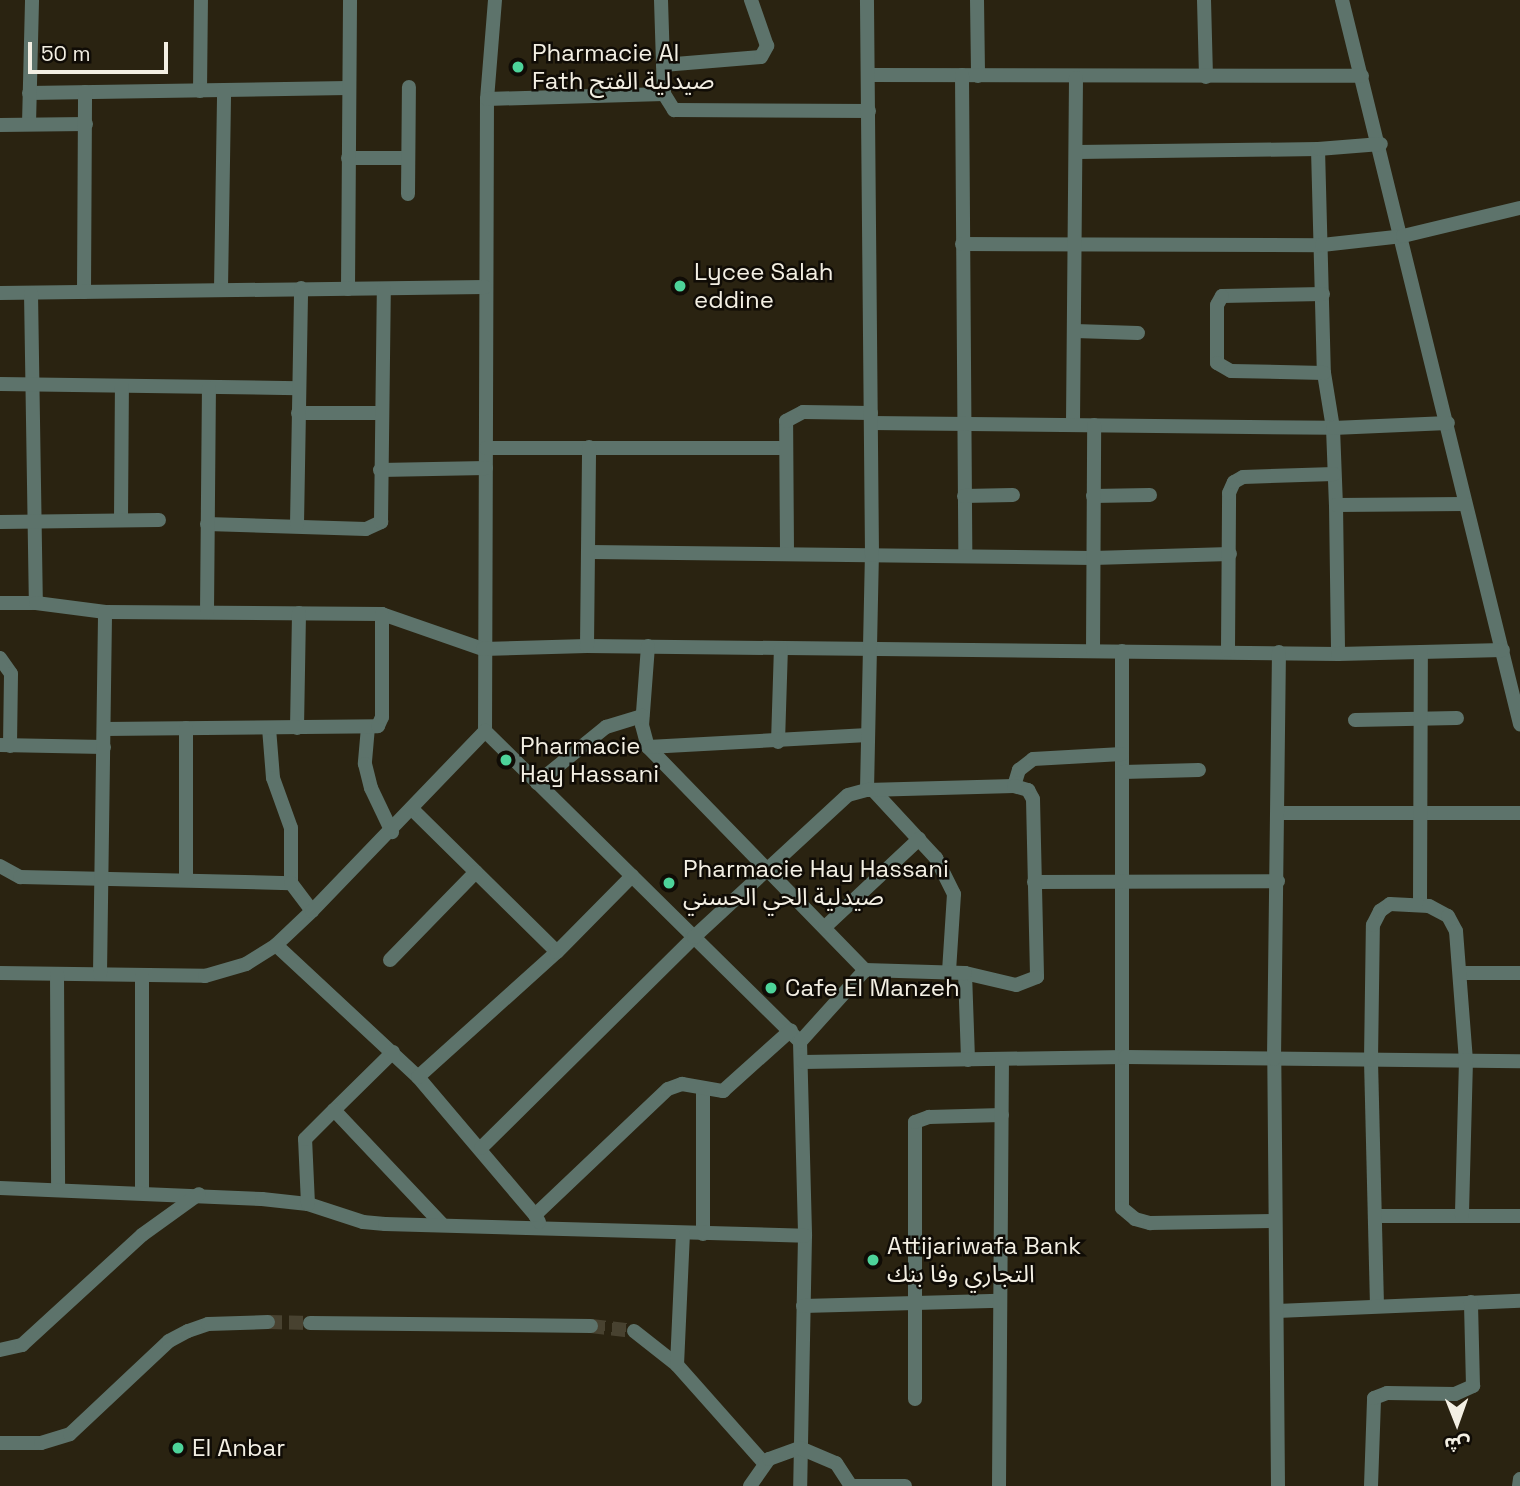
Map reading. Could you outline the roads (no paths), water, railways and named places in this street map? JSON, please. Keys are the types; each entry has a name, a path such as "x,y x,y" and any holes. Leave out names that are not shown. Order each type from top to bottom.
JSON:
{"street":[{"path":"29,124 32,0"},
{"path":"200,90 201,0"},
{"path":"348,289 350,0"},
{"path":"495,0 487,99 483,649 485,731 795,1036 803,1062 804,1236 800,1486"},
{"path":"661,0 664,94 669,106 687,112 869,111"},
{"path":"663,65 761,57 766,46 751,0"},
{"path":"867,0 872,555 869,652 870,790 936,858 954,894 949,972"},
{"path":"977,0 978,76"},
{"path":"1204,0 1206,77"},
{"path":"1342,0 1381,144 1465,504 1520,724"},
{"path":"869,75 1076,78 1362,75"},
{"path":"962,75 965,553"},
{"path":"1073,422 1076,78"},
{"path":"408,87 408,194"},
{"path":"29,93 348,88"},
{"path":"221,289 224,90"},
{"path":"83,292 85,92"},
{"path":"487,99 664,94"},
{"path":"0,125 86,124"},
{"path":"1077,152 1318,149 1381,144"},
{"path":"1318,149 1324,373 1333,428 1338,654"},
{"path":"348,158 408,158"},
{"path":"962,244 1322,246 1403,236 1520,208"},
{"path":"0,293 485,287"},
{"path":"297,524 301,288"},
{"path":"207,524 297,524 366,529 378,526 383,517 380,470 384,289"},
{"path":"31,293 36,603"},
{"path":"1323,294 1222,296 1217,305 1217,363 1231,371 1324,373"},
{"path":"1075,331 1138,333"},
{"path":"0,384 299,388"},
{"path":"121,520 122,386"},
{"path":"207,612 209,388"},
{"path":"298,413 381,413"},
{"path":"787,551 784,448 786,421 794,415 963,423 1073,422 1094,425 1333,428 1448,423"},
{"path":"1093,651 1094,425"},
{"path":"587,646 589,447"},
{"path":"486,448 784,448"},
{"path":"380,470 486,468"},
{"path":"1228,650 1229,494 1238,479 1334,474"},
{"path":"964,496 1013,495"},
{"path":"1093,496 1150,495"},
{"path":"1336,505 1465,504"},
{"path":"0,522 159,520"},
{"path":"590,552 787,551 872,555 965,553 1093,558 1230,554"},
{"path":"0,603 36,603 105,612 382,614 483,649 648,646 869,652 1228,650 1338,654 1503,650"},
{"path":"100,974 99,878 105,612"},
{"path":"297,728 299,613"},
{"path":"104,729 377,726 382,718 382,614"},
{"path":"648,646 642,716 648,747 865,970"},
{"path":"778,742 780,649"},
{"path":"1122,651 1120,880 1125,1056 1124,1212 1150,1223 1275,1221"},
{"path":"1278,1486 1274,1059 1279,652"},
{"path":"1420,904 1421,652"},
{"path":"0,658 11,674 5,746 104,747"},
{"path":"537,783 606,727 642,716"},
{"path":"1355,720 1457,719"},
{"path":"368,727 365,764 371,788 391,832"},
{"path":"186,728 186,879"},
{"path":"269,728 273,778 291,828 291,883 312,911"},
{"path":"0,974 205,976 246,964 276,945 312,911 413,810 485,731"},
{"path":"648,747 869,735"},
{"path":"1014,786 1019,770 1033,759 1122,754"},
{"path":"1123,772 1199,770"},
{"path":"481,1148 694,937 843,799 870,790 1014,786 1028,790 1033,799 1037,977 1016,985 965,972 865,970 795,1036 725,1089 682,1084 668,1089 538,1221"},
{"path":"413,810 557,952"},
{"path":"1278,813 1520,813"},
{"path":"825,927 919,839"},
{"path":"0,866 20,877 291,883"},
{"path":"390,960 476,872"},
{"path":"418,1077 557,952 632,876"},
{"path":"1034,882 1278,881"},
{"path":"1377,1306 1371,1060 1375,917 1390,904 1420,904 1440,911 1452,922 1462,972 1466,1060 1462,1216"},
{"path":"276,945 418,1077 481,1148 538,1221"},
{"path":"965,972 968,1060"},
{"path":"1462,972 1520,973"},
{"path":"57,974 58,1188"},
{"path":"142,976 142,1193"},
{"path":"308,1204 305,1139 393,1052"},
{"path":"803,1062 1125,1056 1520,1061"},
{"path":"999,1486 1002,1060"},
{"path":"703,1088 703,1234"},
{"path":"334,1110 441,1223"},
{"path":"915,1399 915,1122 1002,1115"},
{"path":"0,1188 199,1195 308,1204 363,1222 538,1221 683,1234 804,1236"},
{"path":"0,1350 22,1345 142,1236 199,1195"},
{"path":"1375,1216 1520,1216"},
{"path":"677,1365 683,1234"},
{"path":"803,1306 1000,1301"},
{"path":"1277,1311 1520,1301"},
{"path":"1371,1486 1374,1398 1387,1392 1455,1394 1473,1386 1471,1303"},
{"path":"0,1443 41,1443 70,1434 169,1341 188,1331 208,1324 268,1322"},
{"path":"310,1323 591,1326"},
{"path":"634,1331 677,1365 764,1463"},
{"path":"750,1486 764,1463 800,1448 836,1463 851,1486 905,1486"},
{"path":"1519,1486 1520,1479"}],"tunnel":[{"path":"268,1322 310,1323"},
{"path":"591,1326 634,1331"}],"place":[{"name":"Pharmacie Al Fath صيدلية الفتح","path":"518,67"},
{"name":"Lycee Salah eddine","path":"680,286"},
{"name":"Pharmacie Hay Hassani","path":"506,760"},
{"name":"Pharmacie Hay Hassani صيدلية الحي الحسني","path":"669,883"},
{"name":"Cafe El Manzeh","path":"771,988"},
{"name":"Attijariwafa Bank التجاري وفا بنك","path":"873,1260"},
{"name":"El Anbar","path":"178,1448"}]}
